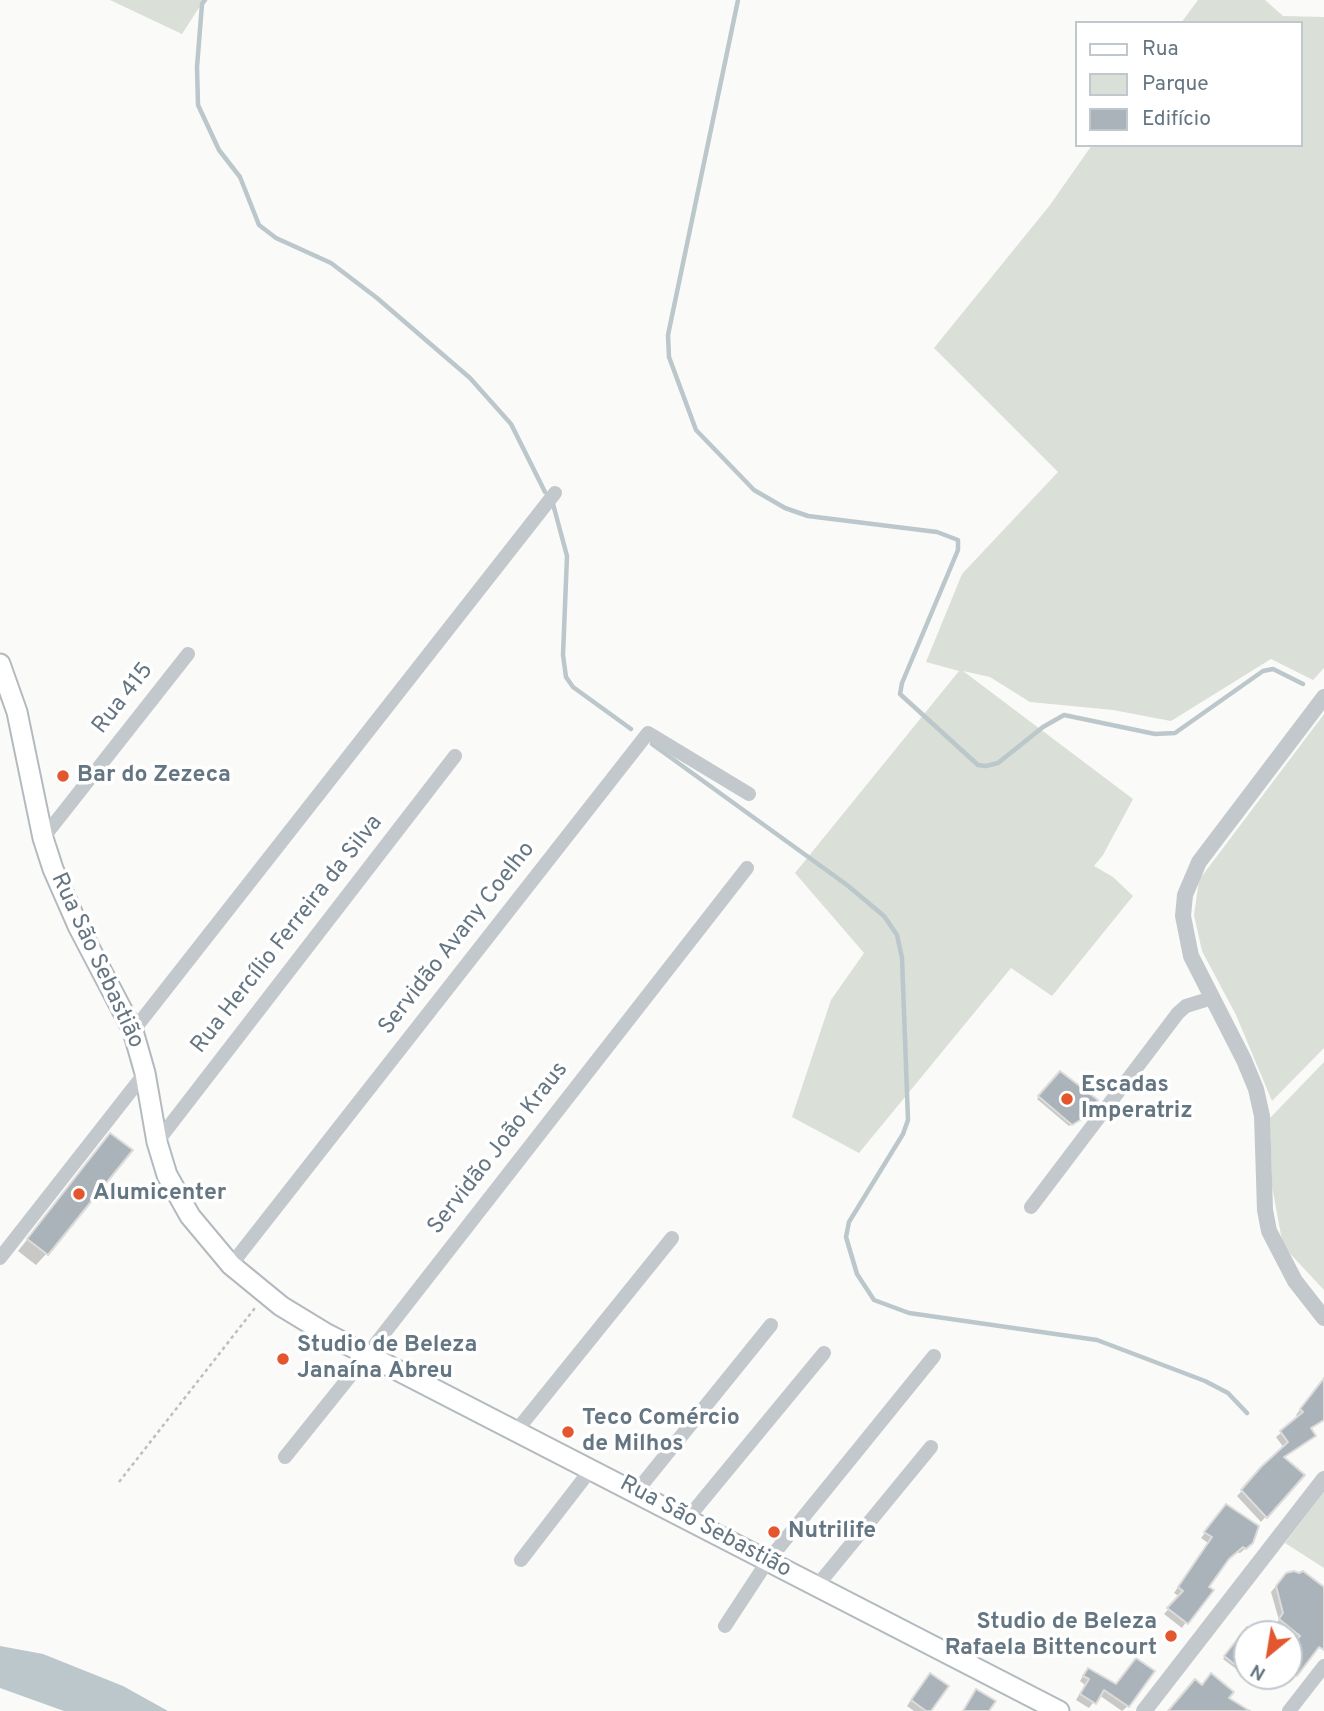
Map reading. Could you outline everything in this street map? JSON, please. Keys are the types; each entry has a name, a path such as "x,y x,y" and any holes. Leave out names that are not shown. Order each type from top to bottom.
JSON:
{"main road":[{"name":"Rua São Sebastião","path":"1,670 17,712 43,838 53,869 67,904 133,1031 167,1175 190,1216 231,1265 301,1320 1059,1711"}],"street":[{"path":"133,1031 555,494"},
{"name":"Rua 415","path":"43,838 188,654"},
{"path":"1324,697 1199,862 1188,885 1183,916 1187,942 1244,1060 1259,1102 1265,1210 1269,1231 1292,1274 1324,1318"},
{"name":"Servidão Avany Coelho","path":"231,1265 648,733 749,794"},
{"name":"Rua Hercílio Ferreira da Silva","path":"158,1142 455,756"},
{"name":"Servidão João Kraus","path":"285,1457 747,868"},
{"path":"1031,1207 1178,1013 1186,1006 1212,998"},
{"path":"0,1258 145,1073"},
{"path":"517,1430 672,1238"},
{"path":"636,1492 771,1325"},
{"path":"687,1519 824,1353"},
{"path":"725,1626 767,1562 934,1356"},
{"path":"816,1587 931,1447"},
{"path":"521,1560 592,1468"},
{"path":"1144,1711 1324,1479"},
{"path":"1289,1711 1324,1666"}],"path":[{"path":"119,1482 265,1294"}],"green space":[{"path":"110,0 204,0 182,34"},
{"path":"1198,0 1265,0 1283,16 1324,17 1324,668 1313,680 1271,659 1171,721 1113,710 1030,702 990,677 963,671 1133,799 1103,855 1094,866 1113,877 1133,896 1052,996 1011,968 859,1153 792,1117 831,1000 864,953 795,873 959,671 926,662 962,574 1058,472 934,348 1050,205 1091,147 1303,147 1303,21 1182,21"},
{"path":"1324,714 1324,1048 1272,1101 1236,1015 1202,951 1194,915 1199,880"},
{"path":"1324,1062 1324,1290 1283,1246 1272,1186 1270,1118"},
{"path":"1324,1492 1324,1568 1285,1543"}],"shaded area":[{"path":"0,1646 43,1654 123,1686 168,1711 64,1711 0,1688"}],"building":[{"path":"1060,1071 1098,1100 1090,1114 1072,1125 1038,1096"},
{"name":"Alumicenter","path":"110,1133 133,1150 48,1255 27,1239"},
{"path":"1324,1378 1324,1420 1311,1428 1316,1436 1284,1457 1305,1475 1267,1518 1241,1490 1288,1442 1280,1431 1303,1412 1300,1409"},
{"path":"1226,1504 1259,1526 1253,1543 1246,1549 1243,1547 1229,1559 1209,1587 1214,1590 1188,1624 1167,1608 1183,1591 1178,1587 1212,1537 1204,1532"},
{"path":"1303,1571 1324,1587 1324,1650 1319,1647 1303,1668 1303,1620 1279,1619 1283,1613 1276,1586 1286,1573"},
{"path":"1233,1645 1233,1663 1224,1656"},
{"path":"1136,1658 1155,1671 1129,1707 1104,1690 1096,1704 1080,1694 1089,1679 1083,1676 1088,1668 1116,1684"},
{"path":"930,1673 949,1686 931,1711 926,1711 911,1700"},
{"path":"1211,1673 1234,1692 1229,1698 1250,1711 1168,1711 1195,1679 1202,1685"},
{"path":"976,1689 996,1701 989,1711 963,1711"}],"waterway":[{"path":"205,0 202,4 197,67 198,105 219,150 240,177 259,225 276,238 331,263 377,298 470,378 511,424 545,492"},
{"path":"738,0 668,335 669,357 696,430 754,490 785,508 808,516 937,532 958,540 958,550 902,683 900,694 978,765 986,766 998,763 1043,727 1064,715 1155,734 1175,733 1263,671 1273,669 1303,684"},
{"path":"553,504 567,556 563,655 566,677 573,687 631,729"},
{"path":"652,744 847,885 884,916 897,935 902,958 908,1120 903,1134 849,1222 846,1237 857,1274 874,1300 909,1313 1097,1340 1205,1381 1228,1393 1247,1413"}],"place":[{"name":"Bar do Zezeca","path":"63,776"},
{"name":"Escadas Imperatriz","path":"1067,1099"},
{"name":"Alumicenter","path":"79,1194"},
{"name":"Studio de Beleza Janaína Abreu","path":"283,1359"},
{"name":"Teco Comércio de Milhos","path":"568,1432"},
{"name":"Nutrilife","path":"774,1532"},
{"name":"Studio de Beleza Rafaela Bittencourt","path":"1171,1636"}]}
